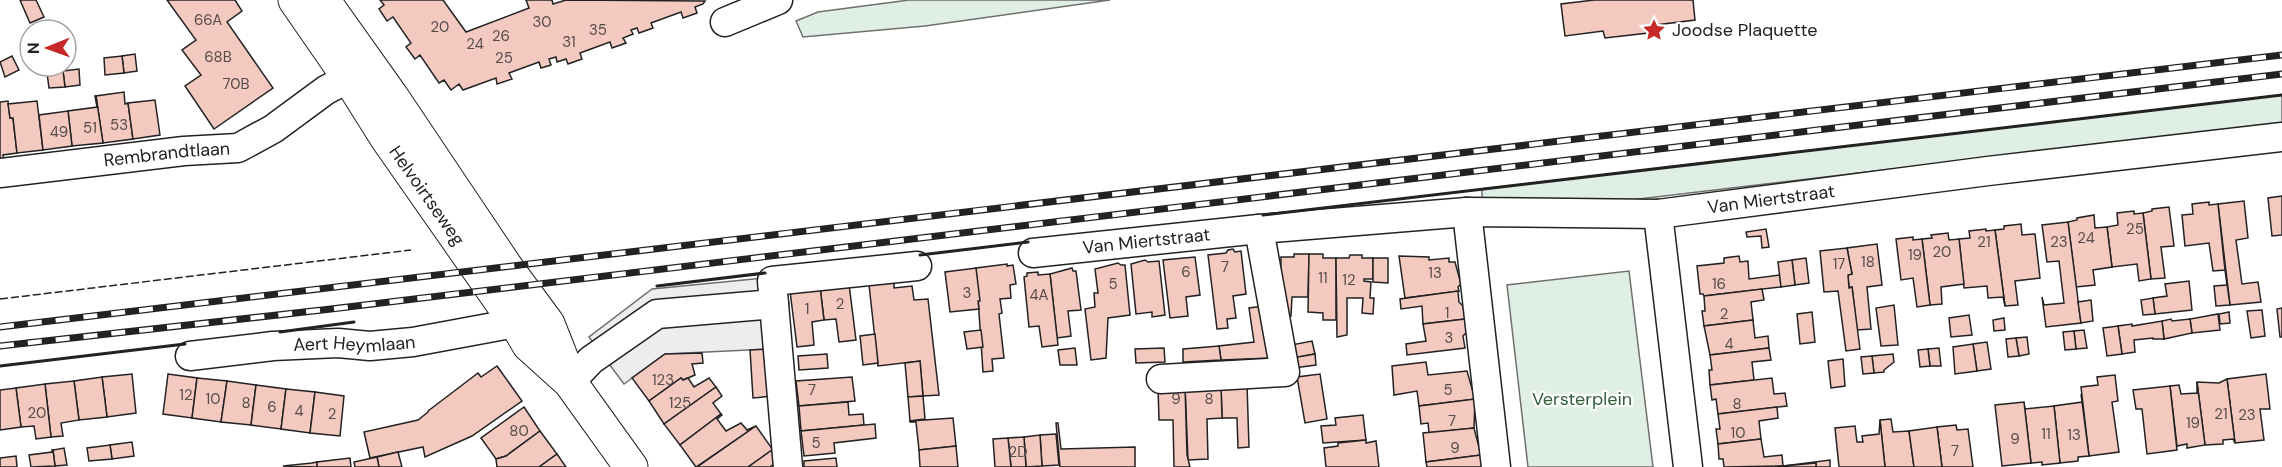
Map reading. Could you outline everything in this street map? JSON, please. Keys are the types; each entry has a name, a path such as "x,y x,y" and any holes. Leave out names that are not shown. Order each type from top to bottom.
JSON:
{"main road":[{"name":"Helvoirtseweg","path":"295,0 529,345 570,382 631,467"},
{"name":"Helvoirtseweg","path":"322,0 387,89 506,267 548,324 570,382"}],"street":[{"path":"725,22 759,3"},
{"name":"Rembrandtlaan","path":"0,173 184,151 238,148 273,129 326,90 349,78"},
{"name":"Van Miertstraat","path":"1033,254 1259,229 1467,212 1658,213 1988,171 2282,138"},
{"path":"1467,212 1496,467"},
{"path":"1658,213 1688,467"},
{"path":"1161,379 1285,372 1259,229"},
{"path":"789,467 772,281 917,266"},
{"path":"570,382 591,360 657,314 774,304"},
{"name":"Aert Heymlaan","path":"190,356 273,346 338,344 370,346 413,342 516,323"}],"green space":[{"path":"909,0 1110,0 925,26 803,37 796,21 818,12"},
{"path":"2282,95 2282,123 1622,201 1482,200 1482,189"},
{"name":"Versterplein","path":"1629,271 1653,467 1528,467 1507,285"}],"shaded area":[{"path":"764,278 769,349 665,354 624,384 589,337 652,289"}],"building":[{"path":"20,0 36,0 44,17 28,18"},
{"path":"167,0 235,0 242,11 227,22 273,88 214,129 185,86 201,75 182,50 196,40"},
{"path":"380,0 443,0 466,32 529,8 526,0 552,0 553,4 566,0 705,1 695,7 697,13 683,18 681,12 651,23 653,28 639,33 637,28 631,30 633,34 623,38 626,43 612,48 610,42 580,53 582,59 568,64 566,59 557,62 556,57 549,59 551,65 541,68 539,62 509,73 512,79 497,84 496,78 463,90 459,84 451,90 444,80 439,83 420,55 415,59 406,47 411,43 393,17 387,21 379,9 384,5"},
{"path":"1594,0 1693,0 1695,20 1656,25 1657,32 1605,38 1603,31 1565,36 1561,4"},
{"path":"135,54 137,71 124,73 122,56"},
{"path":"12,56 18,70 5,77 0,62"},
{"path":"122,56 124,73 105,75 104,58"},
{"path":"78,69 80,85 65,87 64,78 78,78"},
{"path":"48,78 64,78 65,87 49,88"},
{"path":"124,92 125,104 128,103 133,139 103,143 96,96"},
{"path":"96,96 103,143 72,146 68,111 97,107"},
{"path":"155,100 160,135 133,139 128,103"},
{"path":"8,101 10,118 13,118 17,153 3,155 4,162 0,162 0,102"},
{"path":"37,101 43,150 17,153 13,118 10,118 8,104"},
{"path":"68,111 72,146 43,150 39,115"},
{"path":"2282,196 2282,235 2272,236 2268,198"},
{"path":"2244,201 2248,238 2236,240 2242,284 2258,282 2261,302 2230,305 2218,204"},
{"path":"2209,202 2209,205 2218,204 2225,270 2213,271 2209,243 2185,246 2182,215 2193,214 2192,204"},
{"path":"2169,207 2174,246 2161,247 2165,278 2151,279 2143,213 2152,211 2152,209"},
{"path":"2134,211 2134,214 2143,213 2151,279 2139,281 2137,264 2112,267 2107,227 2118,225 2117,213"},
{"path":"2094,215 2095,228 2107,227 2112,267 2093,270 2095,285 2076,287 2068,222"},
{"path":"2068,222 2081,323 2046,327 2042,297 2044,305 2064,303 2059,261 2047,262 2042,225"},
{"path":"2021,224 2022,235 2035,234 2040,278 2015,281 2018,305 2005,306 1995,230 2004,229 2004,226"},
{"path":"1766,229 1769,247 1762,248 1761,236 1747,237 1746,232"},
{"path":"1986,229 1986,231 1995,230 2005,306 2003,297 1988,298 1987,286 1964,288 1959,239 1970,238 1969,231"},
{"path":"1948,233 1949,240 1959,239 1964,284 1941,287 1942,304 1930,305 1922,239 1932,238 1931,235"},
{"path":"1913,237 1913,240 1922,239 1930,305 1917,307 1913,278 1901,280 1896,239"},
{"path":"1877,244 1882,285 1867,287 1871,329 1857,330 1852,287 1849,288 1848,275 1852,274 1847,248"},
{"path":"1847,248 1852,274 1848,275 1849,288 1852,287 1860,349 1846,351 1838,291 1824,292 1820,251"},
{"path":"1233,249 1235,252 1241,251 1246,294 1233,296 1236,318 1227,319 1228,328 1217,329 1208,255 1226,253"},
{"path":"1294,254 1309,254 1308,297 1292,297 1291,316 1280,316 1281,257 1294,257"},
{"path":"1309,254 1323,254 1323,258 1336,258 1336,320 1323,320 1323,313 1308,312"},
{"path":"1350,255 1373,258 1373,279 1364,279 1364,281 1371,282 1370,298 1374,298 1373,314 1362,313 1363,298 1347,298 1347,335 1337,337 1336,258 1349,258"},
{"path":"1399,256 1429,257 1429,260 1449,258 1449,262 1455,262 1461,284 1458,287 1459,291 1405,298"},
{"path":"1739,256 1740,262 1748,261 1749,279 1780,275 1781,287 1704,296 1700,294 1697,266 1724,263 1724,258"},
{"path":"1195,257 1200,295 1186,297 1188,316 1170,318 1163,260"},
{"path":"1373,258 1388,258 1388,283 1373,282"},
{"path":"1806,258 1809,283 1795,285 1792,260"},
{"path":"1145,260 1159,261 1165,315 1152,317 1152,312 1136,314 1131,264"},
{"path":"1792,260 1795,285 1781,287 1778,262"},
{"path":"1118,263 1125,265 1130,315 1108,318 1106,358 1091,360 1085,309 1095,307 1094,293 1098,293 1095,269"},
{"path":"1007,264 1007,266 1013,265 1016,284 1010,285 1011,298 1000,299 1002,313 999,314 1004,358 992,359 993,371 983,372 976,268"},
{"path":"976,268 979,309 950,312 945,272"},
{"path":"1072,268 1076,271 1081,310 1068,311 1071,336 1057,338 1050,274"},
{"path":"2225,270 2230,305 2216,306 2214,286 2227,285"},
{"path":"1038,272 1038,275 1050,274 1058,345 1042,347 1039,326 1029,327 1024,277 1027,273"},
{"path":"2189,281 2192,310 2155,314 2153,298 2167,296 2165,284"},
{"path":"894,282 894,288 912,286 914,300 928,299 939,395 923,396 920,361 878,366 869,285"},
{"path":"849,284 856,340 839,342 836,319 824,320 820,287"},
{"path":"820,287 824,320 812,322 814,345 797,347 790,291"},
{"path":"1762,289 1764,300 1751,302 1753,320 1704,326 1702,311 1705,311 1704,296"},
{"path":"1458,291 1465,319 1423,324 1422,306 1401,309 1400,299"},
{"path":"2153,298 2155,314 2143,315 2141,300"},
{"path":"2091,300 2093,321 2081,323 2078,302"},
{"path":"1894,305 1898,345 1881,346 1876,308"},
{"path":"1264,306 1273,358 1221,360 1219,346 1254,342 1249,308"},
{"path":"2282,308 2282,337 2280,337 2277,309"},
{"path":"2262,310 2265,336 2251,338 2247,311"},
{"path":"1812,312 1815,342 1800,344 1797,314"},
{"path":"2229,312 2230,323 2220,324 2219,314"},
{"path":"2218,314 2220,330 2192,333 2190,319"},
{"path":"1969,315 1972,335 1951,337 1949,318"},
{"path":"2004,318 2005,330 1994,331 1993,320"},
{"path":"1465,319 1467,332 1463,336 1465,348 1407,355 1406,344 1426,341 1423,324"},
{"path":"2171,319 2172,321 2190,319 2192,333 2164,339 2162,321"},
{"path":"1753,320 1755,338 1768,336 1769,348 1710,355 1704,326"},
{"path":"2162,321 2164,339 2134,340 2135,352 2122,354 2118,326"},
{"path":"2118,326 2122,354 2107,356 2103,328"},
{"path":"981,330 983,347 967,349 964,332"},
{"path":"2084,330 2087,348 2076,349 2074,331"},
{"path":"2074,331 2076,349 2065,350 2063,332"},
{"path":"875,334 878,363 863,365 860,336"},
{"path":"2027,337 2029,354 2019,356 2016,338"},
{"path":"2016,338 2019,356 2008,357 2006,339"},
{"path":"1312,341 1315,354 1294,358 1291,345"},
{"path":"1987,342 1991,369 1977,371 1973,344"},
{"path":"1973,344 1977,371 1955,374 1953,347"},
{"path":"1219,346 1221,360 1183,362 1183,349"},
{"path":"1075,348 1077,365 1060,365 1058,350"},
{"path":"1164,348 1165,362 1136,363 1135,349"},
{"path":"1769,348 1771,360 1752,362 1754,380 1710,385 1709,370 1712,370 1710,355"},
{"path":"1939,348 1941,366 1930,366 1928,349"},
{"path":"769,349 773,396 753,398 750,350"},
{"path":"1928,349 1930,366 1920,367 1918,350"},
{"path":"702,353 703,363 692,364 695,375 683,380 681,378 649,401 632,378 665,354"},
{"path":"827,354 828,368 799,370 798,356"},
{"path":"1315,354 1316,365 1294,368 1292,358"},
{"path":"1893,354 1894,362 1884,372 1874,373 1872,356"},
{"path":"1872,356 1874,373 1863,374 1861,357"},
{"path":"1843,359 1845,386 1831,388 1828,361"},
{"path":"920,361 923,396 908,397 905,363"},
{"path":"1426,362 1428,375 1467,371 1475,399 1419,406 1417,391 1394,395 1392,366"},
{"path":"497,366 522,401 472,436 425,457 423,447 370,458 364,432 418,420 478,373 481,377"},
{"path":"132,374 136,413 107,417 102,377"},
{"path":"168,374 197,378 192,418 163,414"},
{"path":"1320,374 1327,419 1305,423 1297,377"},
{"path":"2266,374 2270,409 2260,409 2264,440 2235,443 2227,379"},
{"path":"2115,375 2118,401 2112,402 2119,452 2089,456 2081,387 2098,385 2097,377"},
{"path":"102,377 107,417 79,420 74,381"},
{"path":"852,377 855,401 799,406 796,381"},
{"path":"197,378 227,381 221,422 192,418"},
{"path":"681,378 683,380 688,378 694,387 709,378 716,387 664,424 649,401"},
{"path":"1772,378 1774,394 1785,393 1787,406 1718,414 1716,399 1712,400 1710,385"},
{"path":"2227,379 2235,443 2233,439 2223,440 2223,444 2205,445 2197,382 2219,383"},
{"path":"74,381 79,420 61,423 63,436 51,437 45,384"},
{"path":"227,381 256,385 251,425 221,422"},
{"path":"2197,382 2205,445 2187,448 2187,444 2177,446 2170,386 2179,385 2181,394 2197,393"},
{"path":"45,384 51,437 36,439 34,426 21,427 16,388"},
{"path":"1247,384 1249,447 1238,448 1237,418 1222,418 1221,385"},
{"path":"256,385 286,389 281,429 251,425"},
{"path":"1221,385 1222,418 1207,419 1208,459 1188,460 1185,386"},
{"path":"1185,386 1187,455 1190,467 1174,467 1173,420 1159,420 1158,387"},
{"path":"2170,386 2177,450 2147,454 2142,409 2136,409 2133,390"},
{"path":"716,387 722,396 713,403 721,414 680,445 664,424"},
{"path":"16,388 21,427 0,430 0,390"},
{"path":"286,389 315,392 310,433 281,429"},
{"path":"315,392 344,396 340,436 310,433"},
{"path":"2081,394 2089,456 2078,457 2078,461 2060,463 2054,406 2082,402"},
{"path":"923,396 925,419 910,421 908,397"},
{"path":"1475,399 1474,428 1429,433 1428,423 1421,424 1419,406"},
{"path":"848,402 849,415 863,414 864,425 801,431 799,406"},
{"path":"2024,402 2025,409 2054,406 2060,463 2042,465 2042,462 2031,463"},
{"path":"2024,402 2031,463 2002,466 1995,405"},
{"path":"524,407 540,431 506,456 496,459 481,438"},
{"path":"1777,407 1778,418 1759,421 1761,439 1718,444 1716,429 1720,429 1718,414"},
{"path":"721,414 717,419 726,431 741,423 747,430 756,426 696,467 680,445"},
{"path":"1363,415 1366,440 1323,443 1321,426 1336,425 1335,418"},
{"path":"953,418 956,446 919,450 916,422 910,421"},
{"path":"1891,419 1893,432 1909,431 1914,467 1885,467 1880,420"},
{"path":"1880,420 1885,467 1839,467 1835,428 1855,426 1857,442 1863,442 1862,436 1879,434"},
{"path":"1056,423 1058,423 1061,449 1135,447 1135,467 1060,467"},
{"path":"875,424 876,438 834,443 835,453 804,456 801,431"},
{"path":"1956,425 1957,430 1968,429 1973,467 1942,467 1937,427"},
{"path":"756,426 773,450 748,467 697,467"},
{"path":"1937,427 1942,467 1914,467 1909,431"},
{"path":"1474,428 1481,455 1426,462 1423,433"},
{"path":"540,431 557,454 539,467 497,467 496,459 506,456"},
{"path":"1056,434 1059,465 1042,466 1040,435"},
{"path":"1040,435 1042,466 1026,467 1024,437"},
{"path":"1024,437 1026,467 1011,467 1008,438"},
{"path":"1008,438 1011,467 995,467 993,439"},
{"path":"1761,439 1764,457 1782,455 1783,466 1724,467 1723,459 1719,459 1718,444"},
{"path":"1366,440 1366,443 1376,441 1379,467 1326,467 1324,448 1338,446 1338,443"},
{"path":"132,442 134,456 112,459 110,445"},
{"path":"110,445 112,459 89,461 87,448"},
{"path":"956,446 958,467 920,467 919,450"},
{"path":"776,447 778,462 770,467 748,467"},
{"path":"64,448 67,465 55,466 53,450"},
{"path":"52,450 55,466 31,467 29,455 52,452"},
{"path":"398,452 402,467 379,467 377,457"},
{"path":"557,454 566,467 539,467"},
{"path":"1481,455 1483,467 1427,467 1426,462"},
{"path":"16,456 17,467 0,467 0,458"},
{"path":"377,457 379,467 355,467 354,462"},
{"path":"350,458 351,467 317,467 317,462"},
{"path":"836,458 837,467 804,467 804,461"},
{"path":"1830,460 1830,467 1816,467 1816,463 1783,466"},
{"path":"317,462 317,467 283,466 312,463"},
{"path":"1816,463 1816,467 1775,467 1783,466"}],"railway":[{"path":"0,327 2282,55"},
{"path":"0,346 331,309 2282,74"}],"fence":[{"path":"0,299 411,250"}],"wall":[{"path":"1263,215 2282,95"},
{"path":"920,255 1028,242"},
{"path":"657,286 765,273"},
{"path":"280,332 354,322"},
{"path":"0,366 185,344"}],"place":[{"name":"Joodse Plaquette","path":"1654,30"}]}
